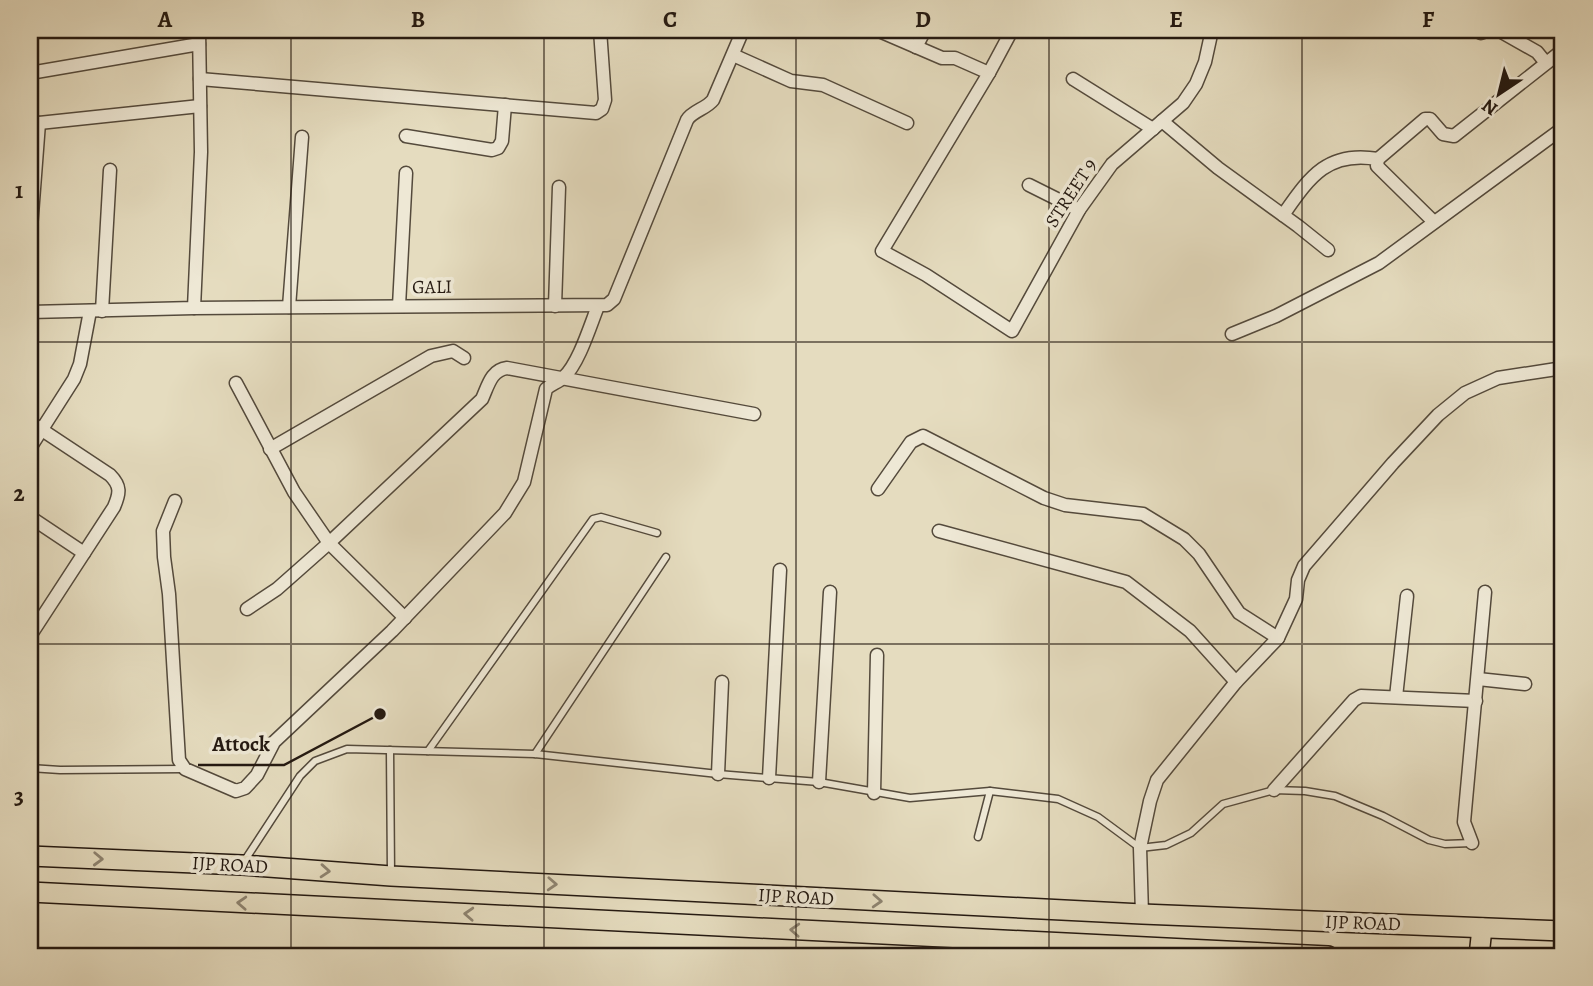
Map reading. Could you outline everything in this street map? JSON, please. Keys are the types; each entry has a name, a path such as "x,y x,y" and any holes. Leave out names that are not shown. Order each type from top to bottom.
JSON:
{"highway":[{"name":"IJP ROAD","path":"30,856 242,864 391,876 1142,914 1563,931"},
{"name":"IJP ROAD","path":"30,892 1328,956"},
{"path":"1479,956 1482,928"}],"street":[{"path":"194,308 201,152 199,30"},
{"path":"200,79 596,113 602,109 605,100 600,30"},
{"path":"175,501 163,531 163,557 169,594 179,760 185,769 236,791 245,788 257,775 274,742 405,618 505,513 516,497 524,482 546,389 562,379 571,368 598,306 607,305 614,299 687,120 707,107 717,92 743,30"},
{"path":"877,30 942,58 955,58 989,73 1012,30"},
{"path":"916,47 925,30"},
{"name":"STREET 9","path":"989,73 882,251 926,275 1012,331 1079,210 1112,164 1183,103 1196,85 1205,62 1211,30"},
{"path":"1475,30 1481,33 1490,30"},
{"path":"1498,30 1537,52 1546,63"},
{"path":"30,73 199,44"},
{"path":"1434,222 1377,166 1378,159 1425,119 1430,119 1443,134 1454,136 1563,50"},
{"path":"733,55 791,81 823,85 907,123"},
{"path":"1073,79 1157,125 1328,250"},
{"path":"406,136 492,150 498,148 502,141 505,105"},
{"path":"30,241 34,124 200,106"},
{"path":"1232,334 1276,316 1379,263 1563,128"},
{"path":"289,307 302,138"},
{"path":"1283,215 1308,179 1325,166 1360,156 1378,159"},
{"path":"30,448 77,371 96,311 110,170"},
{"path":"399,306 406,173"},
{"path":"1029,185 1079,210"},
{"path":"555,306 559,187"},
{"name":"GALI","path":"30,312 194,308 598,306"},
{"path":"270,449 431,356 453,351 464,358"},
{"path":"247,608 277,589 329,543 482,399 494,373 500,369 507,368 754,414"},
{"path":"1142,914 1140,848 1157,780 1236,682 1278,638 1296,599 1298,580 1304,566 1393,463 1438,415 1465,393 1498,378 1563,368"},
{"path":"236,383 294,492 329,543 405,618"},
{"path":"30,422 110,475 118,483 120,495 30,636"},
{"path":"878,489 911,442 923,436 1044,498 1065,505 1143,514 1184,539 1199,554 1239,613 1278,638"},
{"path":"30,517 84,553"},
{"path":"939,531 1126,582 1190,631 1236,682"},
{"path":"769,778 780,570"},
{"path":"820,782 830,592"},
{"path":"1472,843 1464,822 1485,592"},
{"path":"1396,698 1407,597"},
{"path":"874,793 877,655"},
{"path":"1478,679 1525,684"},
{"path":"718,774 722,682"},
{"path":"1274,790 1361,696 1476,701"}],"lane":[{"path":"428,751 593,519 601,517 657,533"},
{"path":"535,754 666,557"},
{"path":"242,864 300,776 315,761 347,749 535,754 820,782 910,797 989,791 1058,799 1098,817 1140,848 1166,845 1191,833 1223,804 1274,790 1305,791 1335,796 1383,816 1429,841 1445,844 1472,843"},
{"path":"390,750 391,876"},
{"path":"30,768 185,769"},
{"path":"978,837 989,791"}],"place":[{"name":"Attock","path":"380,714"}]}
